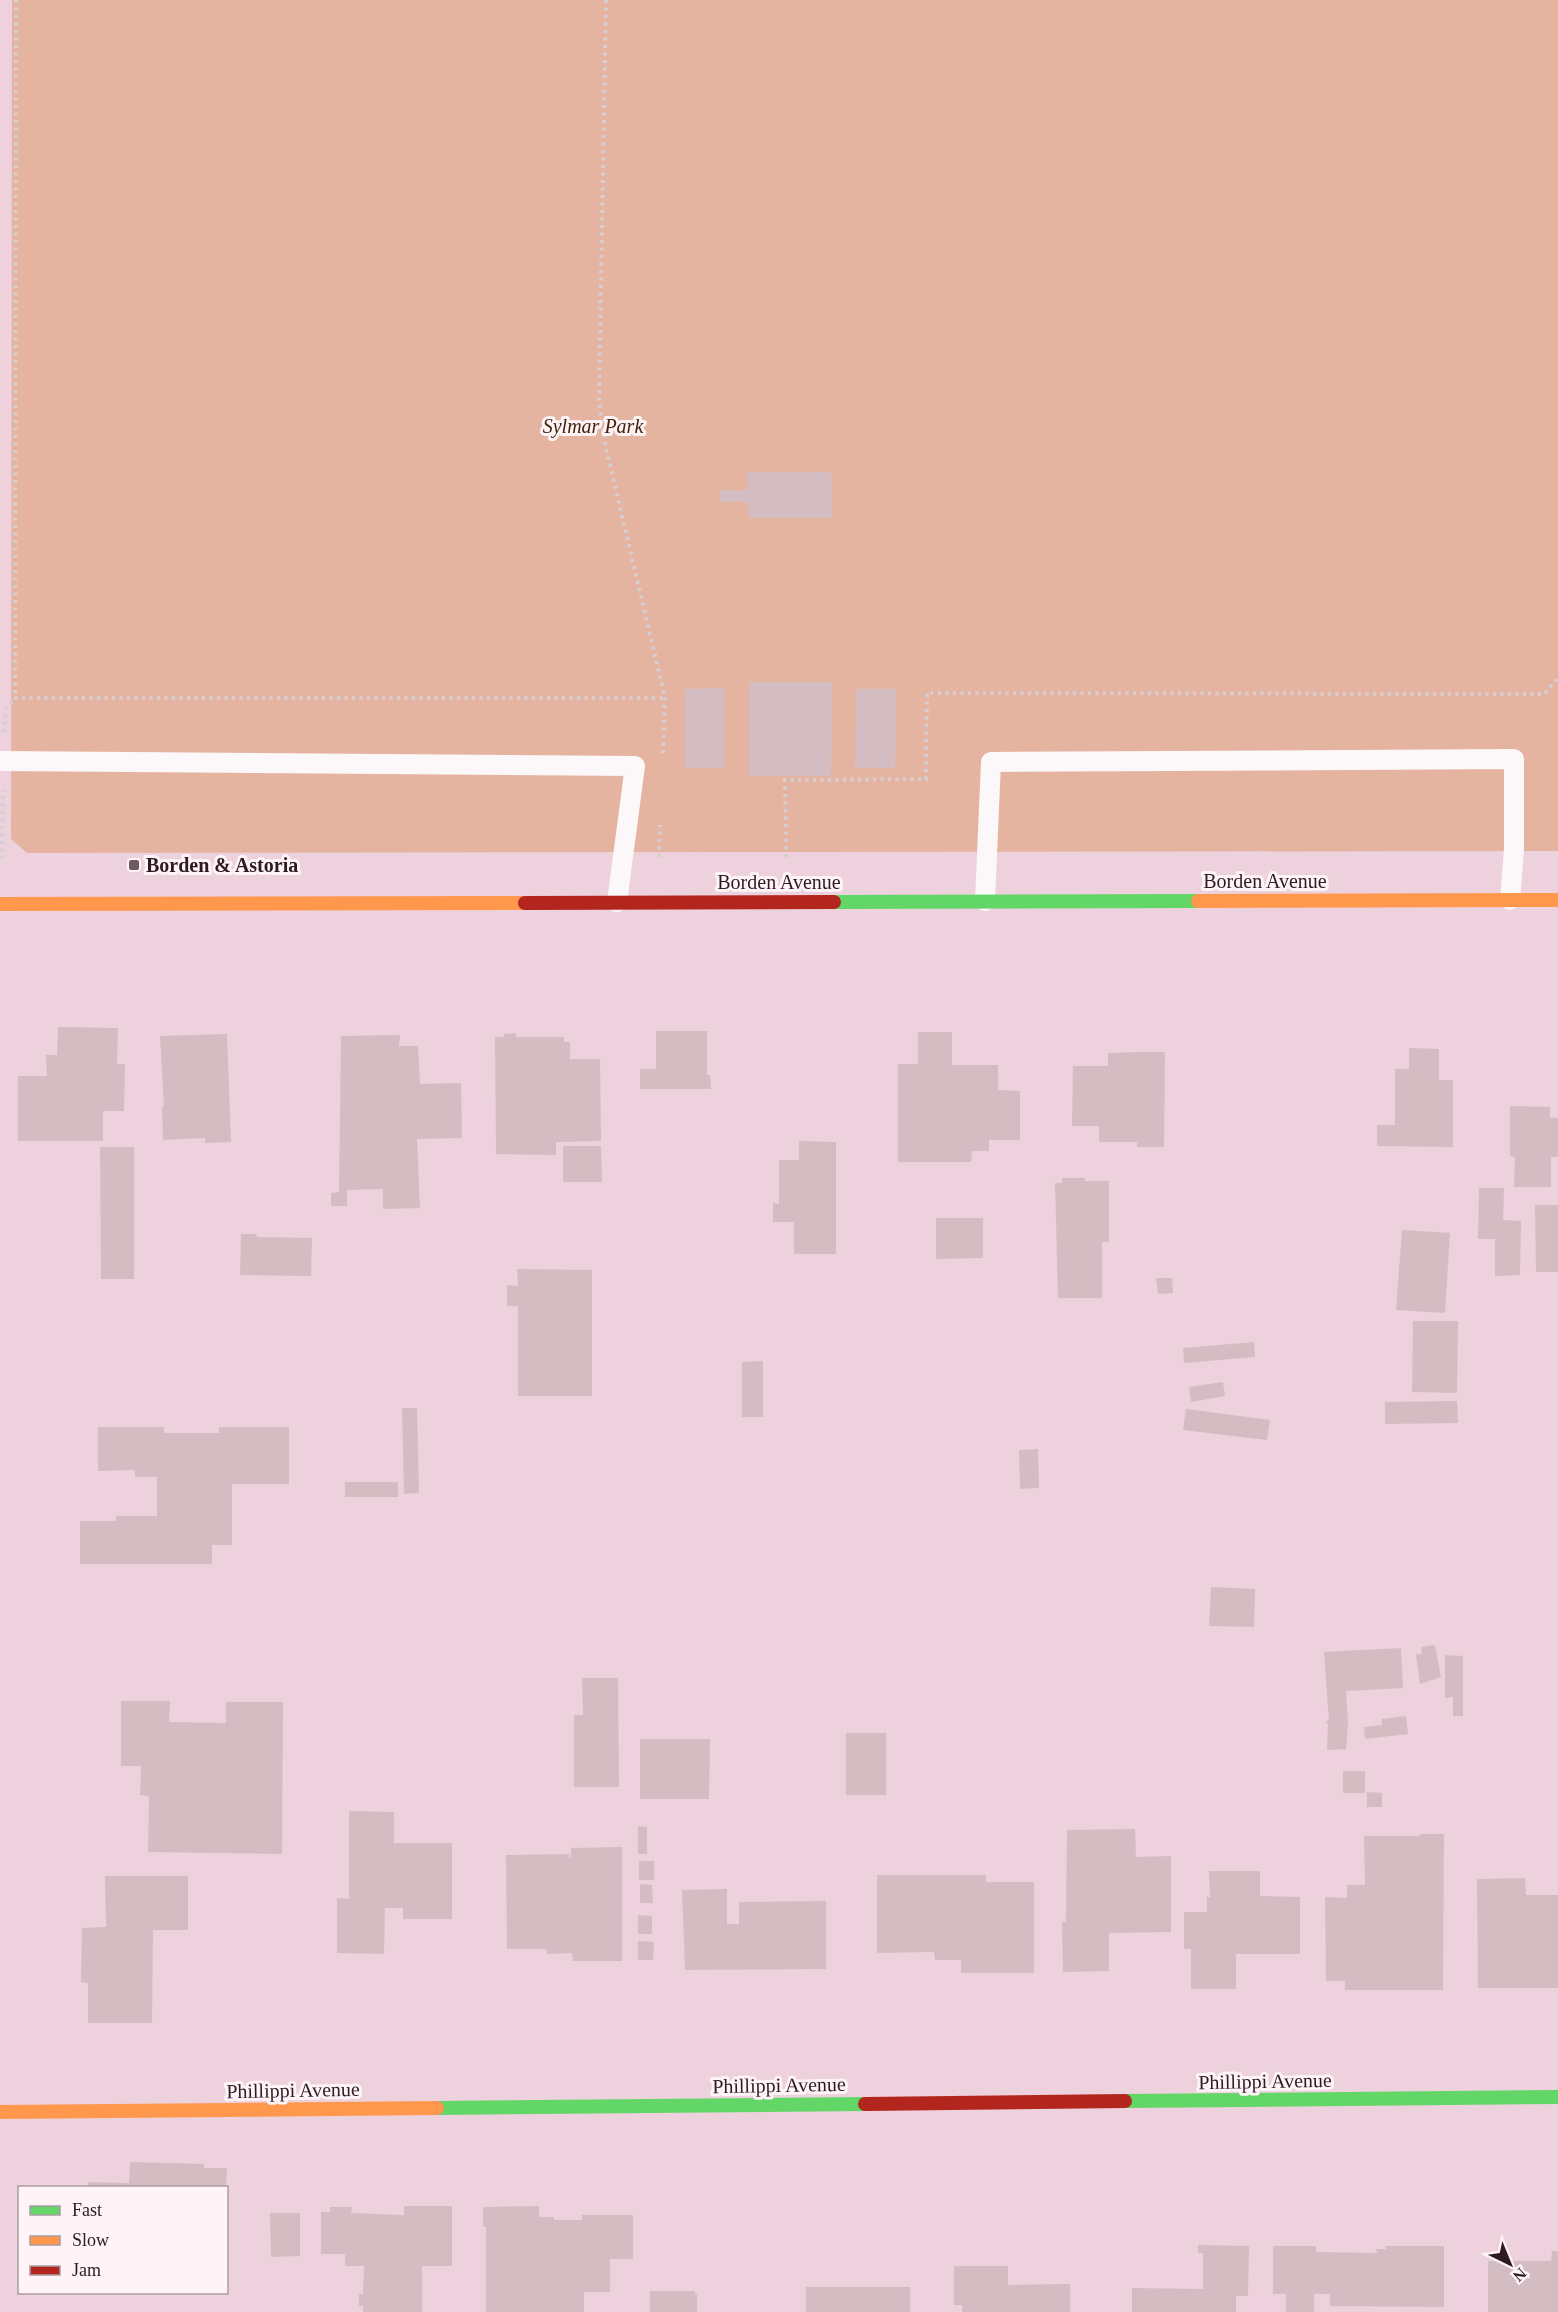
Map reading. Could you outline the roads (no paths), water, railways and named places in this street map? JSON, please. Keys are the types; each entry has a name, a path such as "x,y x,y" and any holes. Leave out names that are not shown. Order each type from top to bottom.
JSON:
{"street":[{"name":"Borden Avenue","path":"0,904 1558,900"},
{"name":"Phillippi Avenue","path":"0,2112 1558,2097"}],"lane":[{"path":"985,901 991,762 1514,759 1514,849 1510,900"},
{"path":"0,761 635,766 617,902"}],"place":[{"name":"Borden & Astoria","path":"134,865"}],"park label":[{"name":"Sylmar Park","path":"593,426"}]}
